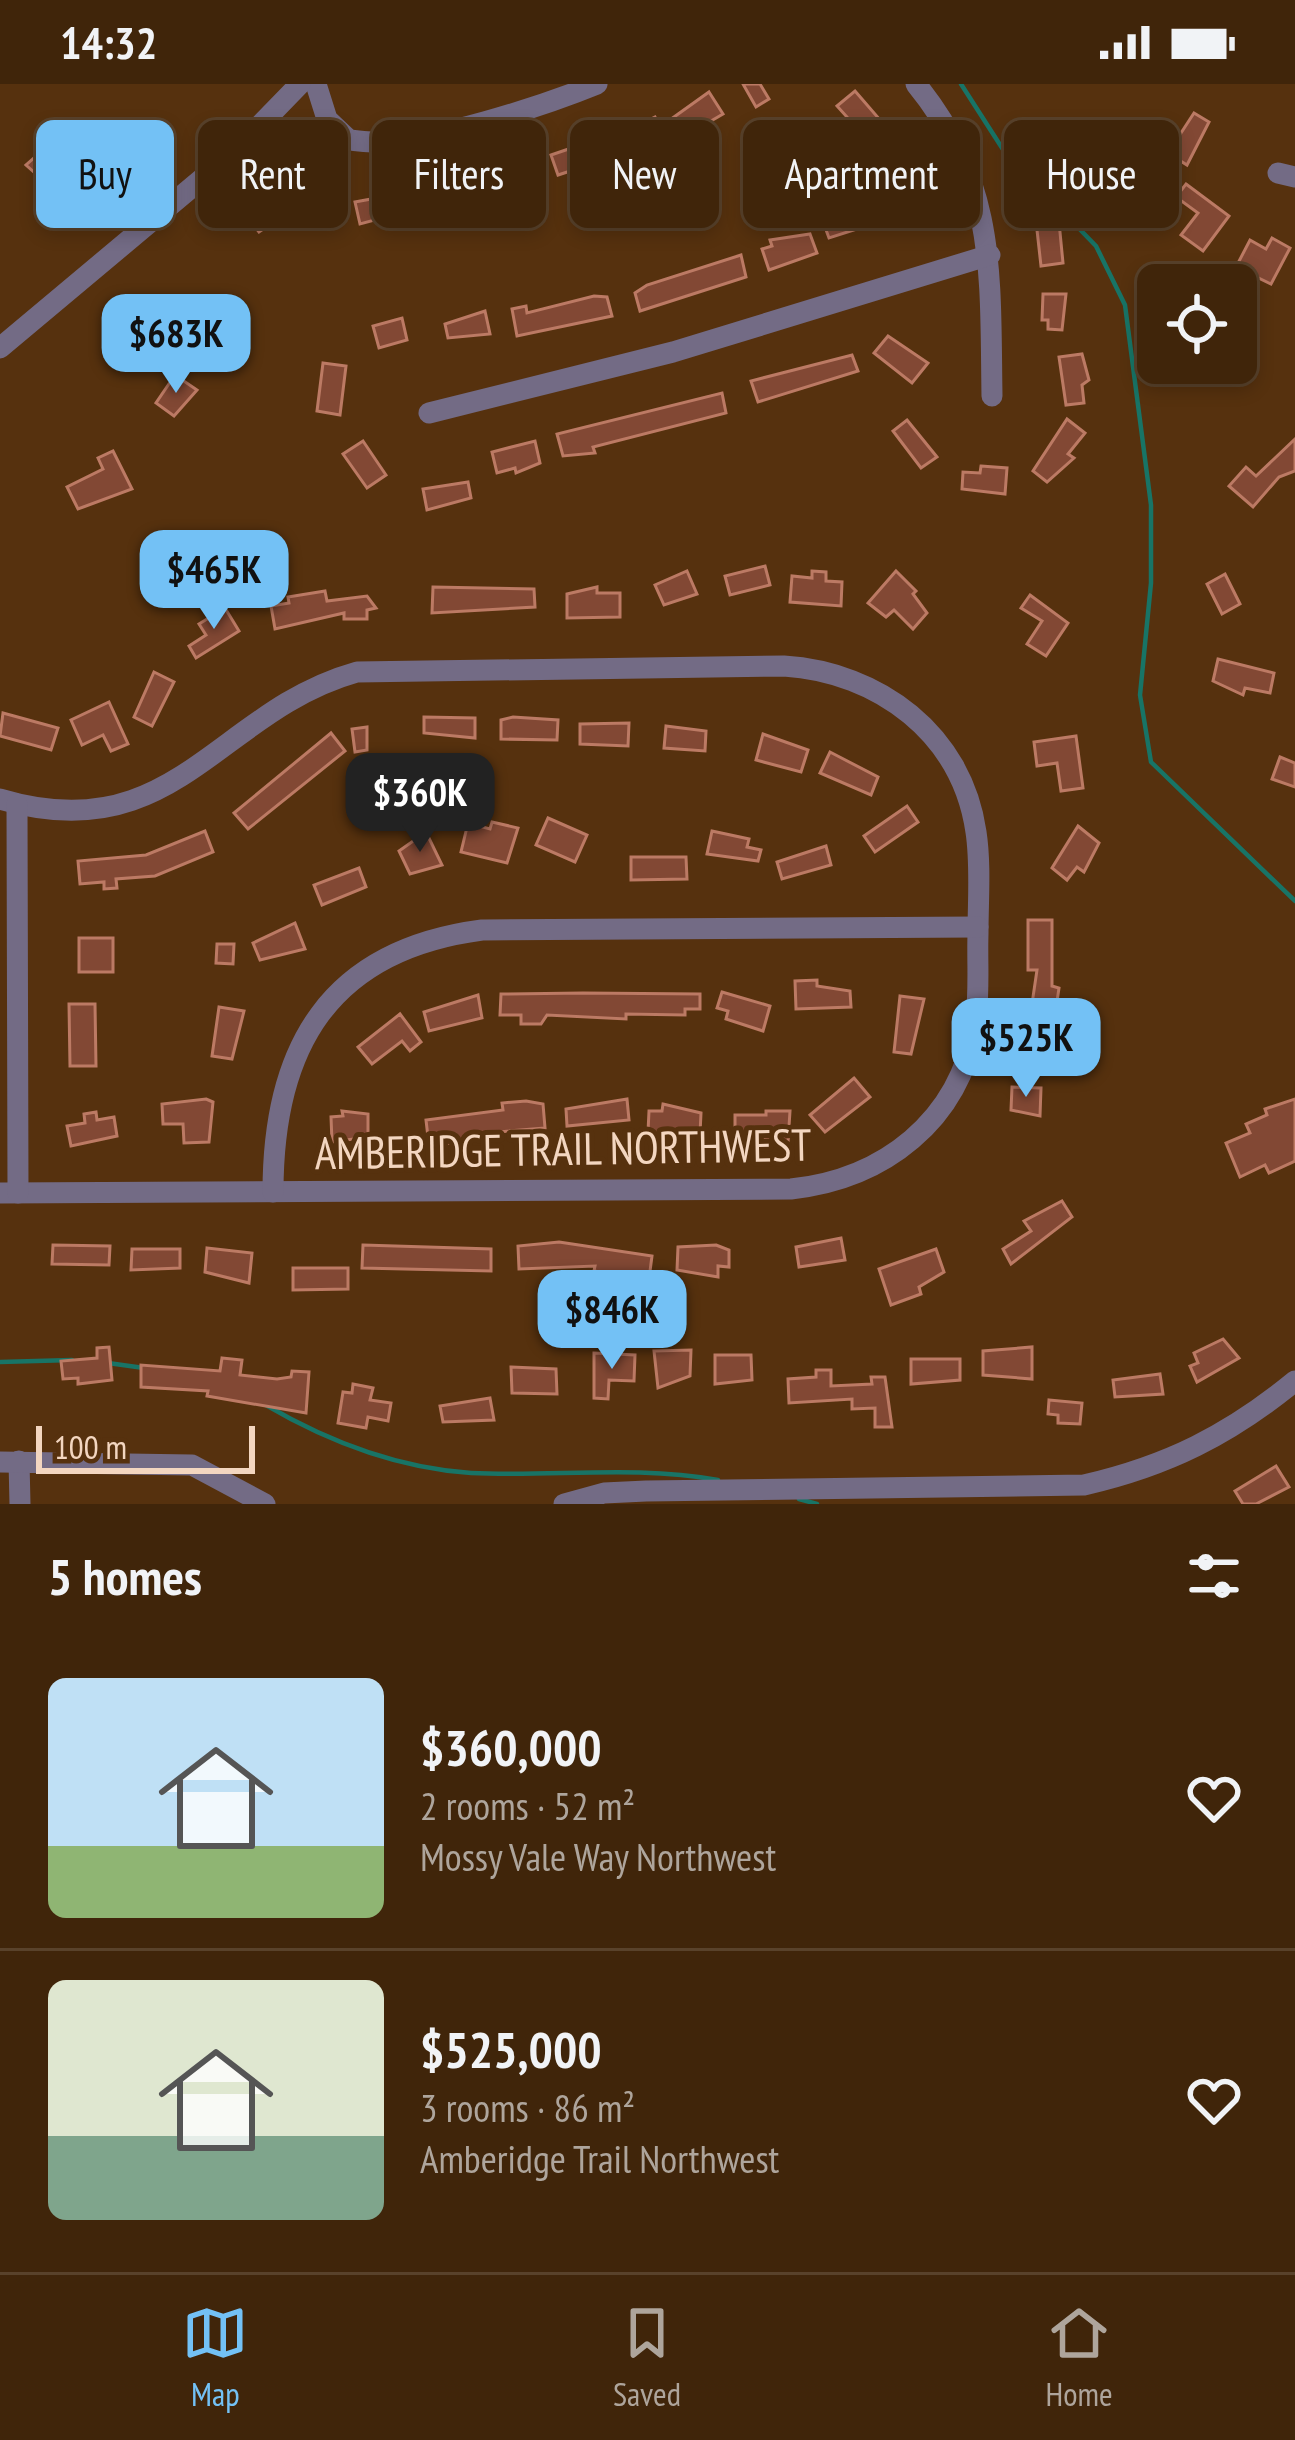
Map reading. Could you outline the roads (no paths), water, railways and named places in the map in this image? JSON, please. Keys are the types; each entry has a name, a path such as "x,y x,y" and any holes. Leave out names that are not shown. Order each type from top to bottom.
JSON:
{"street":[{"path":"266,120 300,84"},
{"path":"316,84 328,120"},
{"path":"348,137 398,140 525,109 597,84"},
{"path":"916,84 960,147 985,217 992,396"},
{"path":"0,348 198,181"},
{"path":"429,413 674,352 990,255"},
{"name":"AMBERIDGE TRAIL NORTHWEST","path":"8,802 86,810 149,796 197,771 295,695 357,672 811,668 850,678 889,697 946,753 965,789 976,828 978,927 976,1021 958,1082 914,1140 854,1177 791,1190 9,1193"},
{"path":"8,802 9,1193"},
{"path":"273,1192 276,1109 301,1042 351,980 409,945 482,930 978,927"},
{"path":"564,1504 604,1493 646,1498 1084,1485 1142,1472 1196,1450 1252,1417 1295,1381"},
{"path":"20,1504 9,1461 192,1465 265,1504"}],"waterway":[{"path":"961,84 1004,151 1096,246 1125,305 1151,505 1151,583 1140,695 1151,762 1295,901"},
{"path":"0,1362 72,1360"},
{"path":"108,1363 144,1368"},
{"path":"264,1404 363,1450 443,1470 656,1473 718,1480"},
{"path":"799,1499 817,1504"}]}
